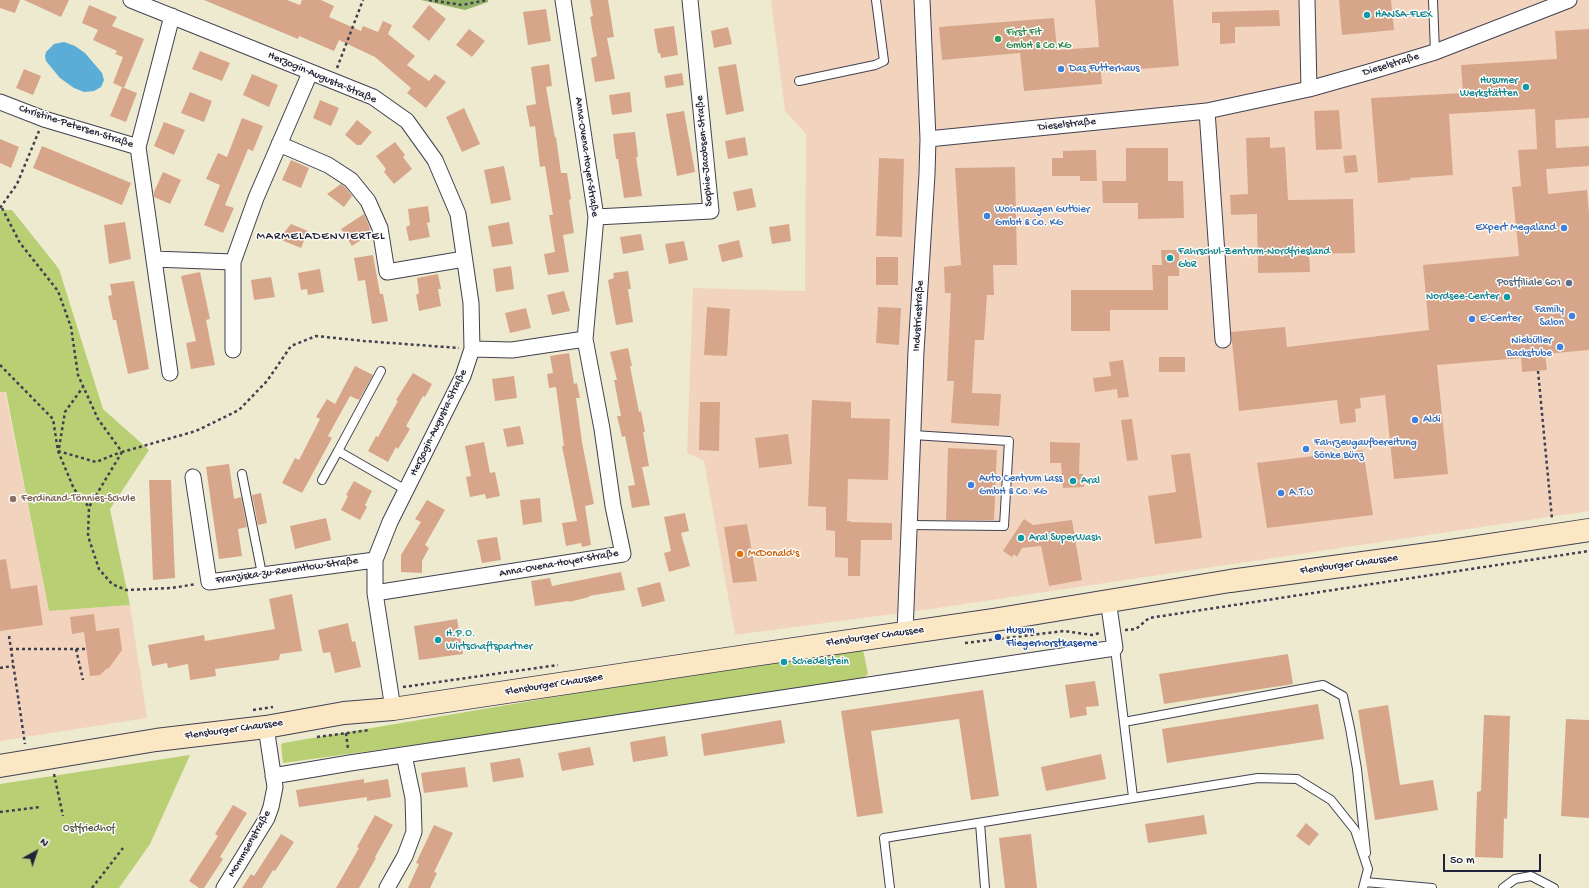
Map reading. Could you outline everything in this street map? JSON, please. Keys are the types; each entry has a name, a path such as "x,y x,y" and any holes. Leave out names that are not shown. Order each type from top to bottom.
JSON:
{"main road":[{"name":"Flensburger Chaussee","path":"0,766 156,740 266,727 344,713 392,699 905,633 994,620 1223,582 1444,552 1589,530"}],"street":[{"name":"Herzogin-Augusta-Straße","path":"131,0 373,97 406,121 426,147 435,160 458,214 471,303 472,349 463,376 406,490 374,560 375,593 392,699"},
{"name":"Anna-Ovena-Hoyer-Straße","path":"375,593 623,554 612,506 602,429 585,340 596,217 563,0"},
{"name":"Sophie-Jacobsen-Straße","path":"596,217 711,211 690,0"},
{"name":"Industriestraße","path":"905,633 913,435 928,139 922,0"},
{"path":"1307,0 1309,89"},
{"name":"Dieselstraße","path":"928,139 1207,111 1309,89 1435,52 1569,0"},
{"name":"Christine-Petersen-Straße","path":"0,102 44,119 138,147 172,16"},
{"path":"234,350 232,262 256,198 310,73"},
{"path":"1207,111 1223,340"},
{"path":"279,144 328,165 351,180 368,201 380,228 387,272 464,260"},
{"path":"138,147 170,373"},
{"path":"154,259 232,262"},
{"path":"472,349 512,350 585,340"},
{"name":"Franziska-zu-Reventlow-Straße","path":"193,477 209,582 374,560"},
{"path":"273,776 1115,648 1108,600"},
{"name":"Mommsenstraße","path":"224,888 267,818 272,807 275,787 266,727"},
{"path":"387,888 405,856 414,832 413,798 404,755"}],"lane":[{"path":"799,81 875,65 884,61 876,0"},
{"path":"1433,0 1435,52"},
{"path":"322,480 380,371"},
{"path":"909,525 1004,526 1009,441 913,435"},
{"name":"Herzogin-Augusta-Straße","path":"338,451 406,490"},
{"path":"242,474 262,574"},
{"path":"1115,648 1134,797"},
{"path":"1124,722 1324,685 1343,696 1350,728 1368,869 1364,885 1432,888"},
{"path":"890,888 884,838 1258,778 1297,779 1331,800 1355,830 1368,869"},
{"path":"980,823 985,888"},
{"path":"1503,888 1515,879 1531,876 1554,888"}],"path":[{"path":"333,80 363,0"},
{"path":"429,0 462,6 487,0"},
{"path":"44,119 17,184 1,209 20,243 58,291 71,327 78,375 98,419 122,452"},
{"path":"58,451 96,462 122,452 196,431 239,410 267,381 291,346 316,336 472,349"},
{"path":"0,365 53,419 58,451 74,489 89,507"},
{"path":"1538,371 1552,520"},
{"path":"58,451 65,412 83,387"},
{"path":"122,452 89,507 88,536 99,569 112,584 126,590 172,588 209,582"},
{"path":"964,643 1064,631 1092,634 1136,628 1149,618 1589,551"},
{"path":"9,636 25,744"},
{"path":"10,649 86,648"},
{"path":"76,649 82,680"},
{"path":"392,699 565,664"},
{"path":"0,668 13,666"},
{"path":"252,710 279,706"},
{"path":"316,737 377,729"},
{"path":"18,745 32,743"},
{"path":"54,771 63,816"},
{"path":"0,812 40,807"},
{"path":"92,888 123,848"}],"shaded area":[{"path":"771,0 1589,0 1589,511 931,609 735,635 704,461 687,453 693,288 805,291 806,134 785,111"},
{"name":"Ferdinand-Tönnies-Schule","path":"0,392 5,392 49,611 130,605 147,718 0,741"}],"green space":[{"path":"421,0 488,0 488,2 465,10"},
{"path":"0,210 12,210 59,269 103,409 149,450 110,509 130,605 49,611 6,392 0,392"},
{"path":"862,645 868,674 856,684 283,763 281,745 283,743"},
{"name":"Ostfriedhof","path":"190,755 150,844 119,888 0,888 0,784"}],"water":[{"path":"64,42 75,46 85,53 102,73 104,80 101,87 94,91 84,92 74,88 60,78 46,61 46,52 54,44"}],"building":[{"path":"0,0 20,0 15,13 0,8"},
{"path":"24,0 69,0 61,17"},
{"path":"204,0 287,0 300,5 302,0 321,0 334,6 329,17 361,31 363,26 378,32 383,21 392,25 388,34 415,56 407,65 429,81 435,74 446,82 426,108 407,93 411,88 375,57 339,40 334,51 299,36 298,39"},
{"path":"590,0 608,0 614,37 607,38 615,79 595,82 591,58 597,56 590,17 593,16"},
{"path":"1095,0 1173,0 1179,66 1101,72 1102,84 1024,91 1020,53 942,60 939,27 1054,18 1057,50 1099,47"},
{"name":"HANSA-FLEX","path":"1339,0 1391,0 1394,30 1342,35"},
{"path":"89,5 117,17 112,26 144,39 124,88 113,83 123,57 115,54 117,51 93,40 98,30 82,23"},
{"path":"429,5 446,19 429,41 412,27"},
{"path":"546,9 551,41 528,45 523,12"},
{"path":"1279,10 1280,26 1235,27 1235,43 1220,44 1220,23 1212,23 1212,12"},
{"path":"674,26 678,55 661,58 660,53 658,53 654,29"},
{"path":"728,27 732,44 714,48 711,31"},
{"path":"469,29 485,41 472,57 456,45"},
{"path":"1589,29 1589,118 1555,120 1556,148 1589,146 1589,166 1546,169 1548,194 1587,190 1589,214 1589,350 1545,354 1547,370 1522,372 1521,358 1437,365 1448,474 1394,479 1385,395 1360,398 1361,408 1355,409 1356,422 1340,424 1337,400 1239,411 1231,332 1285,327 1287,347 1429,330 1423,265 1519,256 1512,187 1521,186 1518,150 1537,149 1535,109 1449,114 1453,175 1410,178 1410,180 1378,183 1371,98 1463,93 1461,65 1557,59 1555,31"},
{"path":"200,51 230,63 222,81 192,69"},
{"path":"549,64 552,86 546,87 555,138 556,137 561,173 567,173 574,233 563,235 569,272 548,275 544,254 555,252 549,215 553,215 545,166 540,167 535,126 530,127 526,106 536,104 531,67"},
{"path":"736,64 744,111 726,115 718,67"},
{"path":"24,69 41,76 33,95 16,88"},
{"path":"682,73 684,85 666,88 664,76"},
{"path":"252,74 278,85 269,107 243,95"},
{"path":"122,87 137,93 126,122 110,116"},
{"path":"190,92 212,101 204,122 181,113"},
{"path":"630,92 632,112 612,115 609,95"},
{"path":"320,100 339,108 331,126 313,118"},
{"path":"464,108 480,144 462,152 446,117"},
{"path":"1339,110 1342,149 1316,150 1314,111"},
{"path":"684,111 695,172 677,176 666,114"},
{"path":"242,118 263,126 253,151 248,149 225,205 234,208 223,233 204,225 220,185 206,179 218,153 227,157"},
{"path":"357,120 372,132 361,145 357,145 345,135"},
{"path":"164,122 185,130 174,155 154,146"},
{"path":"635,132 638,157 636,157 642,196 624,198 618,159 616,159 613,134"},
{"path":"745,137 748,155 728,159 725,141"},
{"path":"1270,137 1270,148 1285,147 1288,200 1353,199 1355,253 1309,254 1310,272 1258,273 1257,214 1231,215 1230,195 1248,194 1246,138"},
{"path":"0,139 19,147 11,168 0,163"},
{"path":"395,142 405,155 403,157 412,169 394,184 384,172 386,169 376,156"},
{"path":"42,146 131,183 122,205 33,168"},
{"path":"1126,148 1168,148 1168,181 1183,181 1184,218 1138,219 1138,203 1103,203 1102,181 1126,181"},
{"path":"1096,150 1097,181 1080,181 1080,176 1052,176 1052,158 1063,158 1063,151"},
{"path":"1356,155 1358,172 1345,173 1343,156"},
{"path":"879,158 904,159 902,237 876,236"},
{"path":"291,160 309,168 301,188 282,180"},
{"path":"504,166 511,200 491,204 484,170"},
{"path":"1015,167 1017,265 993,265 994,295 987,295 984,340 975,340 972,393 1001,394 999,426 951,423 954,381 947,381 951,293 945,293 944,267 961,265 955,168"},
{"path":"163,172 181,180 170,204 154,197 154,192"},
{"path":"341,184 352,196 344,207 327,194"},
{"path":"752,188 756,207 737,211 733,192"},
{"path":"428,206 430,222 427,223 430,237 409,241 406,227 410,225 408,209"},
{"path":"364,214 372,233 352,246 341,229"},
{"path":"125,222 131,259 109,264 104,225"},
{"path":"509,222 513,244 492,247 488,226"},
{"path":"291,224 308,231 301,248 279,239"},
{"path":"789,224 791,241 772,244 769,227"},
{"path":"641,234 644,250 623,254 620,237"},
{"path":"739,240 743,257 722,262 718,245"},
{"path":"684,241 688,260 669,264 665,244"},
{"path":"1161,250 1179,250 1179,276 1168,276 1168,310 1110,310 1110,331 1071,331 1071,290 1153,290 1152,265 1162,265"},
{"path":"373,255 380,294 383,294 388,321 372,324 365,280 358,281 354,258"},
{"path":"876,257 898,257 898,285 876,285"},
{"path":"511,266 514,289 496,292 493,269"},
{"path":"320,269 324,292 308,295 307,289 301,290 298,273"},
{"path":"628,271 631,289 628,289 633,322 616,325 608,280 614,278 613,273"},
{"path":"200,272 210,319 206,320 215,365 191,369 186,343 196,341 181,276"},
{"path":"438,274 441,289 438,289 441,306 419,311 416,295 419,293 417,278"},
{"path":"271,277 275,297 254,300 251,280"},
{"path":"134,281 149,369 128,374 116,320 113,320 108,296 112,295 110,284"},
{"path":"564,291 570,311 552,315 547,295"},
{"path":"707,307 730,309 727,356 704,355"},
{"path":"878,307 901,308 899,345 876,343"},
{"path":"526,308 531,328 510,333 505,313"},
{"path":"628,348 639,412 641,411 645,432 643,432 649,466 642,467 650,505 632,508 628,486 635,485 625,436 622,437 617,416 621,416 614,380 617,380 610,352"},
{"path":"569,353 574,384 577,383 580,398 576,398 582,442 594,504 585,506 591,545 582,547 581,543 566,546 562,523 577,521 562,446 564,446 556,387 549,388 547,374 553,373 550,356"},
{"path":"1159,357 1185,357 1185,372 1159,372"},
{"path":"1123,360 1129,397 1118,398 1117,389 1095,392 1093,378 1111,376 1109,362"},
{"path":"355,366 373,375 359,400 350,396 328,436 332,438 302,493 282,483 295,458 299,460 320,419 316,417 327,399 335,404"},
{"path":"413,373 432,384 425,397 423,396 406,426 410,429 398,449 396,447 388,462 368,451 376,436 378,437 398,401 396,400"},
{"path":"514,376 517,398 495,401 492,379"},
{"path":"812,400 851,402 851,418 890,419 888,480 848,479 847,521 892,523 892,540 861,540 860,576 848,576 848,558 835,557 835,531 826,530 826,507 808,506"},
{"path":"700,402 720,402 719,451 699,450"},
{"path":"1132,419 1138,460 1127,461 1121,420"},
{"path":"520,426 524,444 507,447 503,429"},
{"path":"788,434 792,464 759,468 755,438"},
{"path":"484,442 490,473 495,472 500,496 486,499 485,494 470,497 466,477 471,476 465,446"},
{"path":"1050,442 1080,443 1079,474 1083,474 1084,487 1063,488 1061,463 1050,463"},
{"name":"Auto Centrum Lass GmbH & Co. KG","path":"948,448 997,450 994,520 946,520"},
{"path":"1363,450 1373,515 1267,528 1257,463"},
{"path":"1190,453 1202,538 1155,544 1148,496 1176,492 1171,455"},
{"path":"229,464 234,499 241,497 247,527 238,529 242,556 219,559 206,467"},
{"path":"149,480 171,480 175,578 153,580"},
{"path":"354,481 372,491 365,505 367,507 360,520 341,510 348,496 346,495"},
{"path":"261,493 267,523 258,525 252,495"},
{"path":"540,498 542,522 523,525 520,500"},
{"path":"427,500 445,510 425,545 429,548 422,561 422,573 401,572 401,555 421,522 415,519"},
{"path":"685,513 689,531 681,533 690,566 669,572 664,553 671,551 664,517"},
{"path":"326,518 331,540 295,549 290,526"},
{"path":"1024,519 1033,525 1072,520 1082,580 1049,586 1041,546 1022,548 1017,557 1014,554 1012,557 1003,551"},
{"name":"McDonald's","path":"747,524 757,581 733,583 724,527"},
{"path":"497,537 501,560 482,563 477,540"},
{"path":"6,559 11,589 37,585 43,625 0,631 0,560"},
{"path":"621,572 625,590 589,596 569,602 535,606 531,581 550,578 552,586"},
{"path":"660,582 665,601 642,607 637,588"},
{"path":"292,594 302,651 280,654 279,660 215,669 216,676 190,680 188,664 168,668 167,663 152,666 148,645 204,635 205,641 275,629 269,599"},
{"path":"94,614 96,631 119,628 122,650 109,668 100,675 90,676 84,632 72,634 70,617"},
{"name":"H.P.O. Wirtschaftspartner","path":"457,619 463,654 419,660 414,626"},
{"path":"348,623 352,642 355,641 361,667 335,673 330,652 323,653 318,630"},
{"path":"1288,654 1293,684 1164,704 1159,674"},
{"path":"1095,681 1099,706 1086,707 1087,715 1070,718 1065,685"},
{"path":"983,690 999,796 971,800 959,719 871,731 883,813 857,817 841,711"},
{"path":"1318,704 1324,739 1167,763 1162,729"},
{"path":"1388,705 1400,785 1433,780 1438,810 1375,820 1358,710"},
{"path":"1484,715 1510,716 1507,819 1504,818 1503,858 1475,857 1477,792 1481,791"},
{"path":"1566,719 1589,720 1589,818 1561,816"},
{"path":"781,720 785,743 704,756 701,734"},
{"path":"665,736 668,756 633,762 630,742"},
{"path":"590,747 594,765 562,771 558,753"},
{"path":"1101,754 1106,779 1046,791 1041,767"},
{"path":"520,758 524,777 493,782 490,763"},
{"path":"465,767 468,787 424,793 421,773"},
{"path":"364,779 364,783 388,779 391,797 367,801 367,797 299,807 296,790"},
{"path":"233,805 247,813 220,857 223,859 204,888 199,888 189,881 218,836 215,834"},
{"path":"375,815 393,825 375,857 376,858 359,888 336,888 359,848 357,847"},
{"path":"1204,815 1207,834 1148,843 1145,824"},
{"path":"1306,823 1319,834 1309,846 1296,836"},
{"path":"434,825 453,833 434,872 437,873 430,888 408,888 419,864 416,863"},
{"path":"281,834 294,842 275,871 273,870 262,888 242,888 251,874 254,876"},
{"path":"1031,834 1037,888 1005,888 999,838"}],"place":[{"name":"HANSA-FLEX","path":"1367,15"},
{"name":"First Fit GmbH & Co.KG","path":"998,39"},
{"name":"Das Futterhaus","path":"1061,69"},
{"name":"Husumer Werkstätten","path":"1526,87"},
{"name":"Wohnwagen Gutbier GmbH & Co. KG","path":"987,216"},
{"name":"Expert Megaland","path":"1564,228"},
{"name":"Fahrschul-Zentrum-Nordfriesland GbR","path":"1170,258"},
{"name":"Postfiliale 601","path":"1569,283"},
{"name":"Nordsee-Center","path":"1507,297"},
{"name":"Family Salon","path":"1572,316"},
{"name":"E-Center","path":"1472,319"},
{"name":"Niebüller Backstube","path":"1560,347"},
{"name":"Aldi","path":"1415,420"},
{"name":"Fahrzeugaufbereitung Sönke Bünz","path":"1306,449"},
{"name":"Aral","path":"1073,481"},
{"name":"Auto Centrum Lass GmbH & Co. KG","path":"971,485"},
{"name":"A.T.U","path":"1281,493"},
{"name":"Ferdinand-Tönnies-Schule","path":"13,499"},
{"name":"Aral SuperWash","path":"1021,538"},
{"name":"McDonald's","path":"740,554"},
{"name":"Husum Fliegerhorstkaserne","path":"998,637"},
{"name":"H.P.O. Wirtschaftspartner","path":"438,640"},
{"name":"Schedelstein","path":"784,662"}],"district":[{"name":"MARMELADENVIERTEL","path":"321,237"}]}
